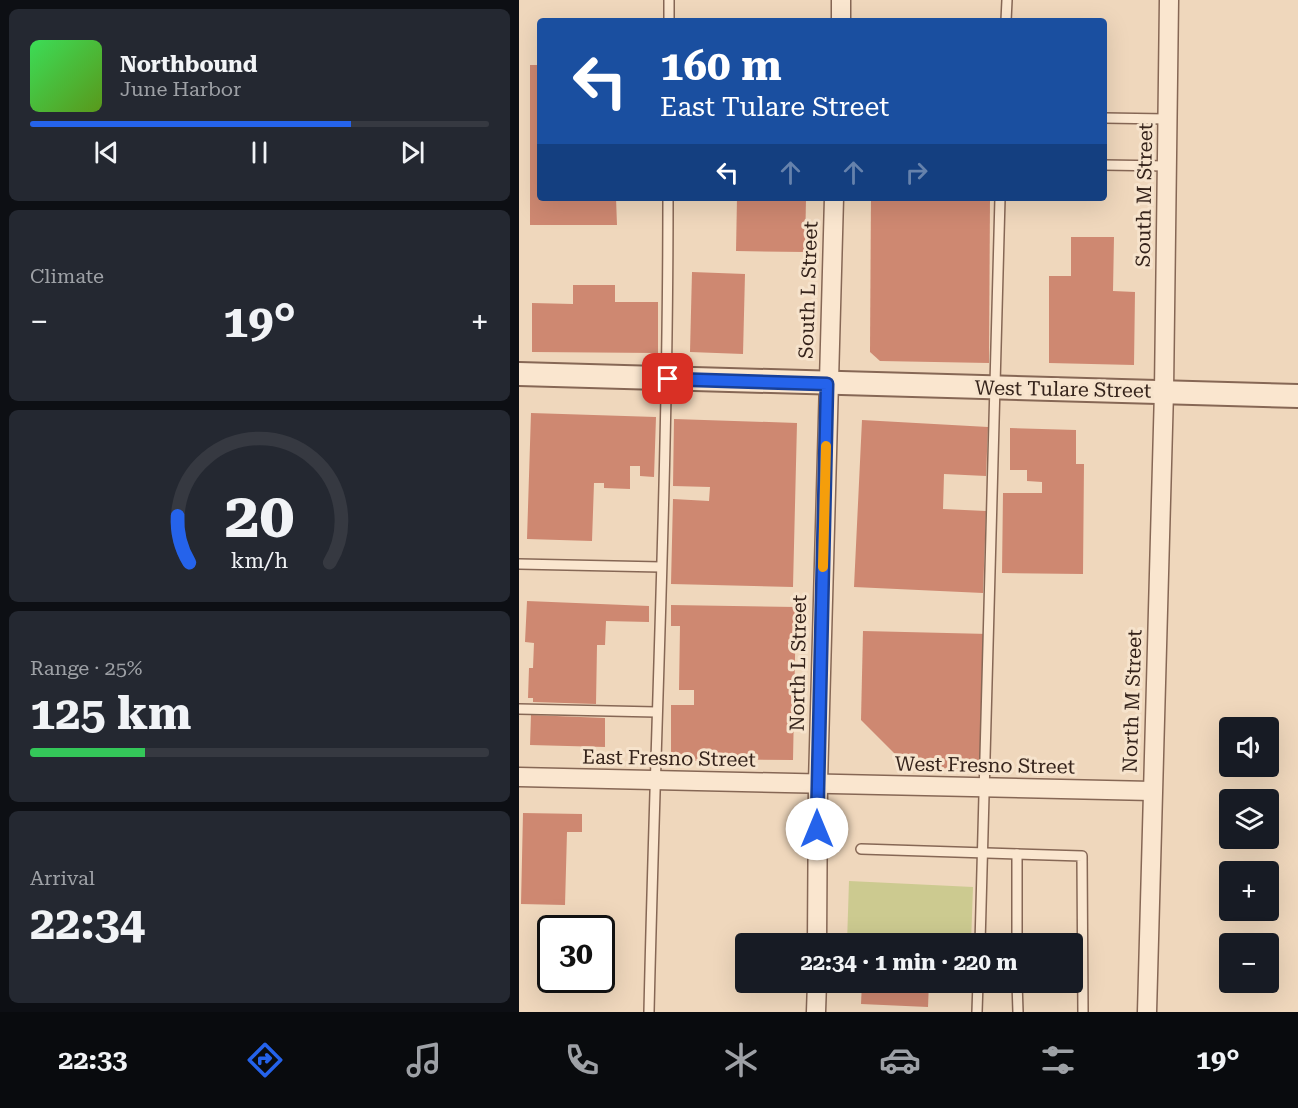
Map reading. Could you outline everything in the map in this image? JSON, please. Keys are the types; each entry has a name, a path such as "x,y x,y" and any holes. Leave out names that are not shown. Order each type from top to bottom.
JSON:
{"street":[{"path":"841,0 841,18"},
{"name":"South M Street","path":"1164,391 1169,0"},
{"name":"South L Street","path":"827,384 834,201"},
{"name":"West Tulare Street","path":"519,374 1298,396"},
{"name":"North L Street","path":"817,933 817,783 827,384"},
{"name":"North M Street","path":"1147,1012 1164,391"},
{"name":"East Fresno Street","path":"519,777 817,783"},
{"name":"West Fresno Street","path":"817,783 1152,792"},
{"path":"816,1012 817,993"}],"lane":[{"path":"669,0 669,18"},
{"path":"1006,18 1007,0"},
{"path":"1107,118 1167,119"},
{"path":"1107,165 1167,166"},
{"path":"649,1012 656,712 668,379 668,201"},
{"path":"980,933 1000,201"},
{"path":"519,564 661,567"},
{"path":"519,709 656,712"},
{"path":"861,849 1082,856 1083,1012"},
{"path":"1017,854 1017,933"},
{"path":"977,1012 978,993"},
{"path":"1017,993 1018,1012"}],"shaded area":[{"path":"849,881 973,887 971,933 847,933"}],"building":[{"path":"530,65 537,65 537,201 616,201 617,225 530,225"},
{"path":"737,201 806,201 805,252 736,251"},
{"path":"871,201 990,201 989,363 880,361 870,352"},
{"path":"1071,237 1114,237 1113,291 1135,292 1134,365 1049,363 1049,276 1071,276"},
{"path":"692,272 745,274 743,354 690,352"},
{"path":"573,285 615,285 615,302 658,302 658,353 532,352 532,303 573,304"},
{"path":"531,413 656,417 654,477 640,476 640,466 630,466 630,489 604,488 604,483 594,483 592,541 527,539"},
{"path":"674,419 797,423 793,587 671,584 673,499 709,501 710,487 673,486"},
{"path":"862,420 988,427 986,476 944,474 943,509 986,511 983,593 854,587"},
{"path":"1010,428 1076,430 1076,464 1084,464 1083,574 1002,573 1003,493 1042,493 1042,482 1027,481 1027,470 1010,470"},
{"path":"527,601 649,606 649,622 606,621 605,645 597,645 596,704 533,702 533,698 528,698 529,668 533,668 534,643 525,642"},
{"path":"671,605 796,607 793,760 671,761 671,705 694,705 694,690 679,690 680,626 671,626"},
{"path":"863,631 989,634 986,770 908,767 861,720"},
{"path":"531,715 605,718 605,747 530,745"},
{"path":"523,813 582,814 582,832 567,832 565,905 521,904"},
{"path":"862,993 929,993 928,1007 861,1004"}],"slow traffic":[{"path":"823,567 826,446"}],"route":[{"path":"668,379 827,384 817,829"}]}
